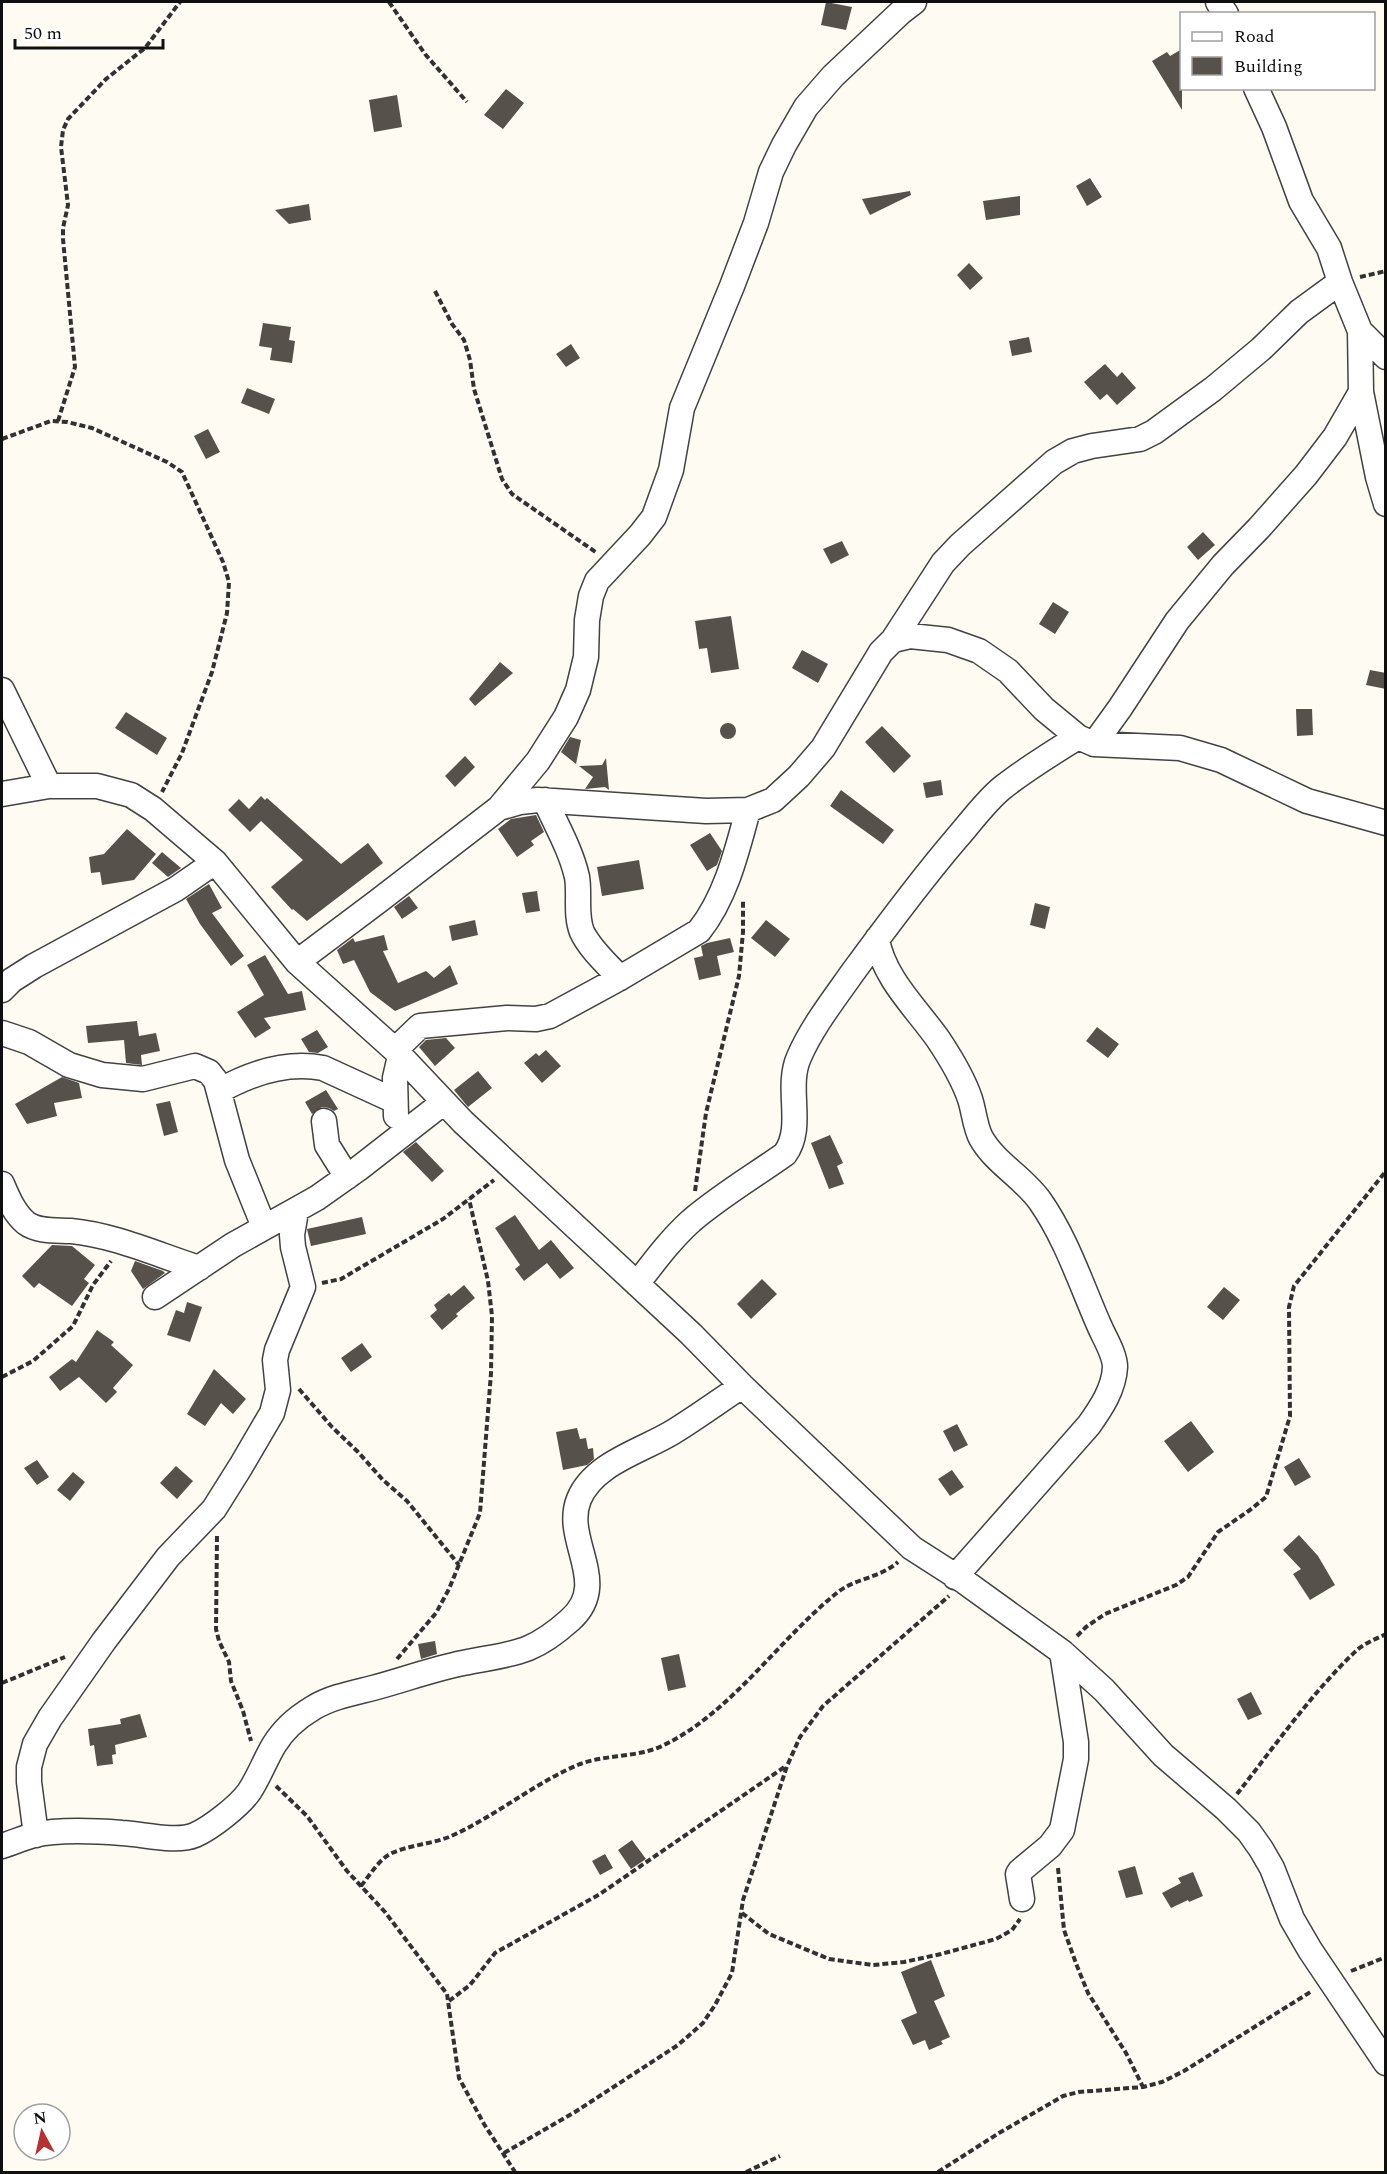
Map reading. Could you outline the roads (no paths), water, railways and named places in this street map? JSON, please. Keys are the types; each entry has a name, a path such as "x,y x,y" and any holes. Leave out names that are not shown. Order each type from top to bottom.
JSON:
{"street":[{"path":"297,962 499,808 538,761 566,717 578,690 586,657 587,620 591,596 597,581 654,517 671,470 682,408 756,224 771,172 806,107 833,76 904,5"},
{"path":"1257,90 1274,127 1301,201 1329,248 1360,332 1361,392 1378,477 1386,504"},
{"path":"499,808 520,802 545,800 706,811 748,810 773,800 799,776 823,748 881,652 893,640 943,563 960,545 1054,462 1073,451 1140,438 1154,432 1213,389 1261,349 1299,312 1340,282"},
{"path":"1360,332 1386,357"},
{"path":"637,1284 664,1248 691,1221 724,1195 785,1154 790,1147 794,1134 792,1083 798,1058 829,1005 938,860 1000,790 1045,757 1086,741 1120,708 1177,621 1223,565 1306,475 1335,437 1361,392"},
{"path":"893,640 910,636 926,637 948,640 979,651 1008,671 1044,709 1086,741 1180,748 1221,760 1307,801 1386,823"},
{"path":"2,690 50,786"},
{"path":"2,794 50,786 97,786 131,795 153,809 215,862 297,962 398,1053 510,1167 691,1334 742,1386 912,1548 1062,1652 1104,1690 1163,1755 1249,1832 1272,1868 1292,1919 1386,2063"},
{"path":"545,800 574,866 582,931 594,949 620,978"},
{"path":"397,1137 395,1078 398,1053 420,1026 507,1018 536,1019 550,1016 699,931 707,921 737,852 748,810"},
{"path":"3,985 176,889 215,862"},
{"path":"877,939 879,953 889,972 937,1038 962,1080 974,1112 979,1136 987,1147 1020,1177 1040,1201 1056,1229 1115,1365 1110,1389 1089,1425 960,1580"},
{"path":"2,1033 29,1042 69,1065 102,1075 143,1079 189,1066 201,1067 216,1081 237,1160 264,1227"},
{"path":"219,1091 258,1072 310,1065 323,1068 395,1101"},
{"path":"155,1297 264,1227 297,1211 346,1177 444,1102"},
{"path":"324,1121 327,1145 346,1177"},
{"path":"2,1184 13,1208 27,1224 50,1230 72,1231 125,1244 199,1268"},
{"path":"36,1835 29,1782 29,1767 35,1744 104,1641 168,1557 214,1509 272,1413 278,1390 275,1360 281,1338 303,1287 292,1234 297,1211"},
{"path":"2,1846 36,1835 102,1832 182,1839 195,1835 210,1827 247,1795 262,1771 273,1746 284,1733 314,1707 333,1698 463,1663 528,1650 546,1641 573,1618 585,1599 588,1576 575,1524 578,1500 588,1484 604,1470 676,1430 742,1386"},
{"path":"1023,1899 1018,1874 1056,1840 1062,1830 1076,1759 1076,1742 1062,1652"}]}
